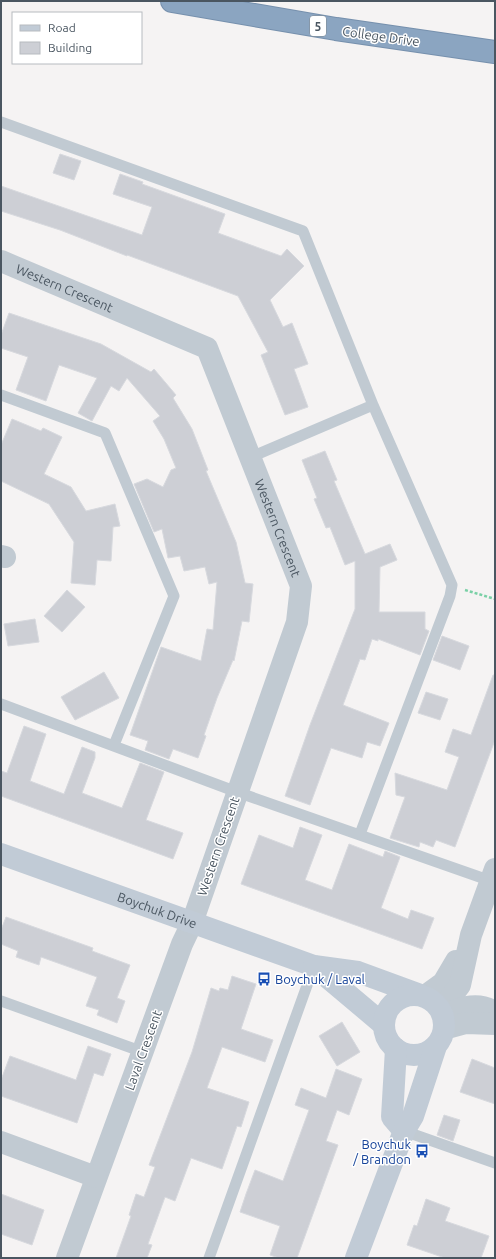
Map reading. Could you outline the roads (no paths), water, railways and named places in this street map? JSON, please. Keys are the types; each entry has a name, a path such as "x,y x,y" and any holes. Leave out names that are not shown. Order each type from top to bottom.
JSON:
{"highway":[{"name":"College Drive","path":"172,1 336,29 495,52"}],"street":[{"name":"Western Crescent","path":"1,261 207,348 301,586 297,622 192,923"},
{"name":"Boychuk Drive","path":"1,854 314,966 358,972 435,1015"},
{"path":"493,875 471,936 460,985 435,1015 421,1054 408,1054 396,1049 390,1042 384,1026 385,1016 395,1002 403,997 435,1015 466,1023 495,1024"},
{"name":"Laval Crescent","path":"67,1258 182,944 192,923"},
{"name":"Boychuk Drive","path":"314,966 384,1026"},
{"path":"435,1015 465,1006 482,1007 495,1012"},
{"path":"356,1258 404,1131 413,1116 435,1015"},
{"path":"396,1049 392,1117 404,1131"},
{"path":"1,1142 96,1177"}],"lane":[{"path":"1,122 304,231 373,404 452,585 450,596 360,834"},
{"path":"1,395 105,433 174,596 114,745"},
{"path":"251,457 373,404"},
{"path":"1,704 237,792 360,834 493,875"},
{"path":"209,1258 314,966"},
{"path":"1,1001 142,1052"},
{"path":"404,1131 495,1163"}],"place":[{"name":"Boychuk / Laval","path":"264,979"},
{"name":"Boychuk / Brandon","path":"422,1151"}]}
